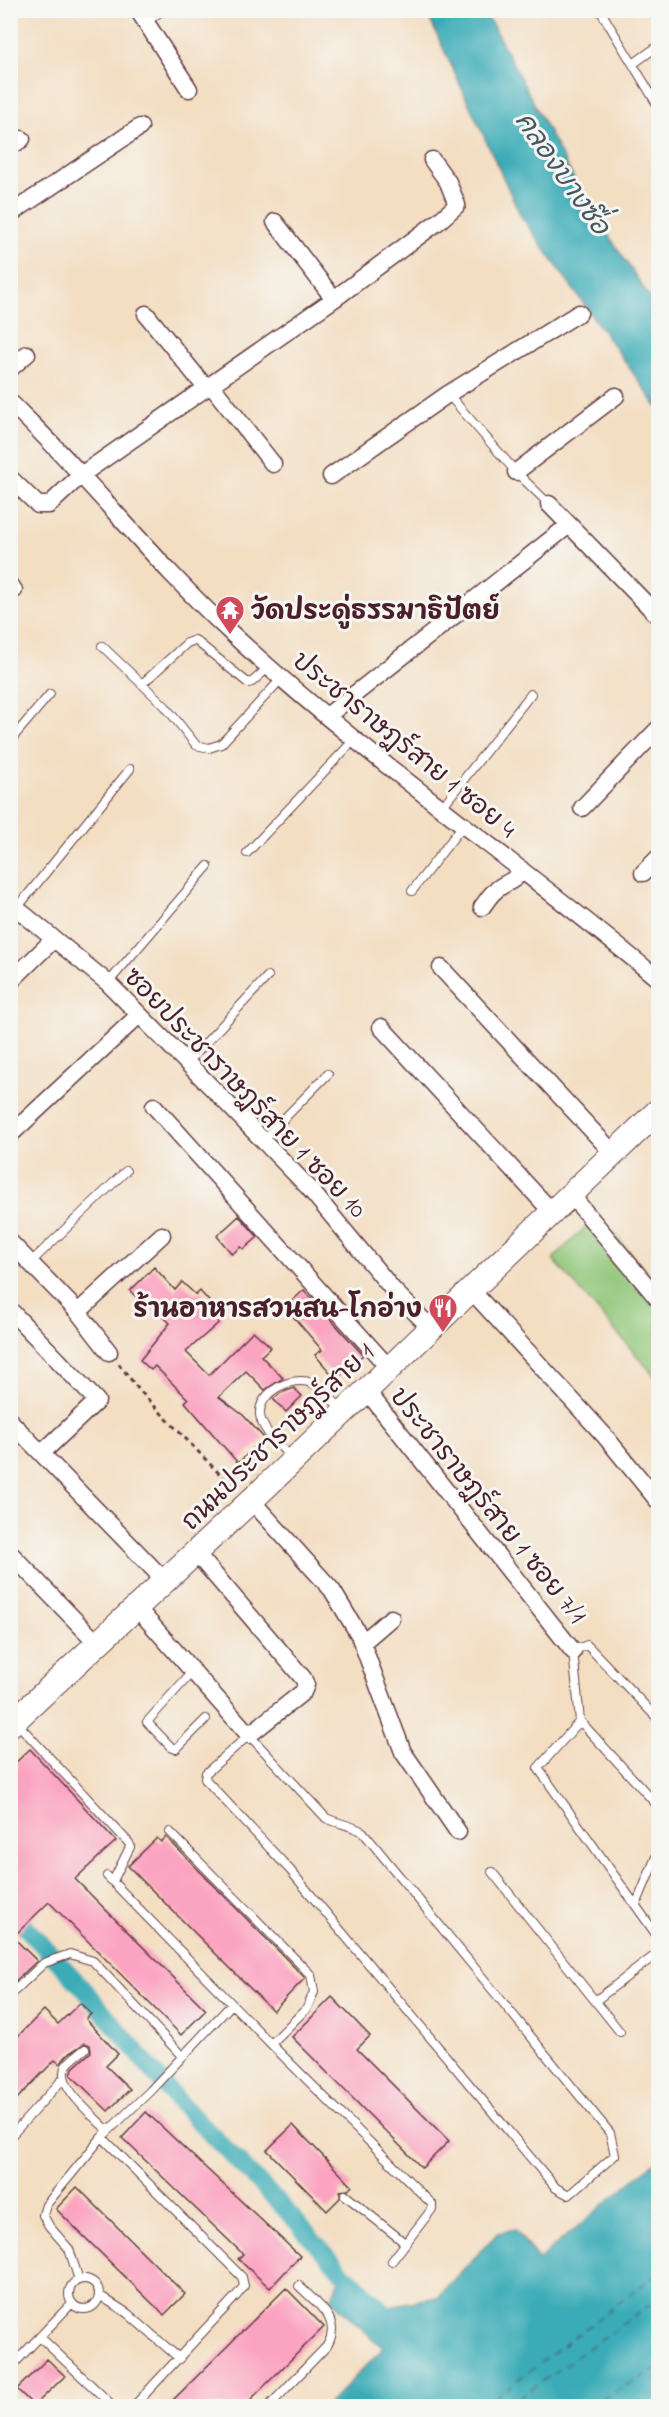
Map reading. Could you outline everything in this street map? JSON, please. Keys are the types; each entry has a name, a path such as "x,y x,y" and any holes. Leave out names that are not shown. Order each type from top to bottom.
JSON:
{"main road":[{"name":"ถนนประชาราษฎร์สาย 1","path":"13,1723 249,1502 658,1111"}],"street":[{"path":"142,16 189,89"},
{"path":"10,214 140,127"},
{"path":"10,478 38,505 49,505 81,475 334,299 456,207 457,202 447,182 432,160"},
{"path":"274,222 334,299"},
{"path":"332,476 448,394 579,313"},
{"path":"146,314 273,465"},
{"path":"10,369 27,354"},
{"path":"516,472 616,396"},
{"name":"ประชาราษฎร์สาย 1 ซอย 4","path":"10,402 81,475 145,546 229,631 275,672 354,740 464,824 658,979"},
{"path":"549,504 658,616"},
{"path":"327,716 569,525"},
{"path":"582,808 658,729"},
{"path":"643,873 658,858"},
{"path":"482,907 494,891 520,875 521,869"},
{"name":"ซอยประชาราษฎร์สาย 1 ซอย 10","path":"14,906 108,982 309,1188 394,1290 431,1328"},
{"path":"10,982 54,939"},
{"path":"441,968 614,1154"},
{"path":"10,1135 139,1015"},
{"path":"381,1027 552,1212"},
{"path":"153,1106 390,1368"},
{"path":"571,1195 658,1299"},
{"path":"78,1312 162,1235"},
{"path":"10,1242 78,1312 109,1352"},
{"path":"471,1290 604,1435 658,1501"},
{"path":"10,1310 97,1401 42,1453"},
{"name":"ประชาราษฎร์สาย 1 ซอย 7/1","path":"366,1390 573,1650"},
{"path":"10,1421 165,1581"},
{"path":"249,1502 332,1590 363,1642 403,1752 458,1832"},
{"path":"10,1552 98,1644"},
{"path":"137,1608 249,1735 303,1692 306,1685 303,1678 195,1553"},
{"path":"363,1642 391,1618"}],"lane":[{"path":"142,16 163,10"},
{"path":"600,10 658,106"},
{"path":"633,64 658,46"},
{"path":"448,394 516,472 549,504"},
{"path":"142,684 188,643 195,640 248,683 275,672"},
{"path":"102,645 165,706 196,745 209,748 221,744 275,672"},
{"path":"10,741 50,694"},
{"path":"442,807 531,694"},
{"path":"247,852 354,740"},
{"path":"14,906 130,769"},
{"path":"412,891 464,824"},
{"path":"108,982 208,866"},
{"path":"187,1063 268,976"},
{"path":"261,1141 327,1074"},
{"path":"30,1263 126,1171"},
{"path":"293,1459 269,1434 260,1417 261,1405 269,1395 288,1382 312,1383 343,1412"},
{"path":"658,1719 587,1646 573,1650 580,1721 658,1806"},
{"path":"193,1671 147,1722 171,1747 176,1749 206,1719"},
{"path":"580,1721 538,1768 658,1937"},
{"path":"13,1723 129,1843 130,1846 110,1879 432,2204 432,2209 392,2260"},
{"path":"249,1735 327,1818 363,1832 610,2133 615,2156 569,2195 556,2188 290,1870 205,1779 206,1773 249,1735"},
{"path":"170,1832 311,1975 314,1992 306,2008 271,2043"},
{"path":"636,1905 658,1852"},
{"path":"492,1872 620,2032"},
{"path":"595,2001 658,1953"},
{"path":"10,1995 44,1963 59,1956 70,1954 93,1961 182,2056"},
{"path":"79,2280 72,2254 42,2215 46,2205 105,2134 150,2091 232,2004"},
{"path":"10,2136 63,2079 66,2066 85,2049"},
{"path":"63,2079 68,2089 105,2134 242,2277 244,2286 180,2359 134,2406"},
{"path":"345,2195 405,2244"},
{"path":"79,2280 92,2282 99,2295 127,2313 180,2359"},
{"path":"79,2280 70,2289 72,2303 80,2308 87,2308 94,2304 99,2295"},
{"path":"269,2406 333,2337 333,2327 328,2316 299,2286"},
{"path":"10,2368 72,2303"},
{"path":"40,2337 112,2406"}],"path":[{"path":"109,1352 139,1390 249,1502"}],"green space":[{"path":"598,1215 658,1286 658,1380 553,1259"}],"water":[{"name":"คลองบางซื่อ","path":"426,11 485,11 584,198 658,310 658,408 521,216"},
{"path":"658,2159 658,2406 327,2406 383,2348 331,2299 342,2272 348,2285 377,2308 437,2297 498,2233 515,2229 538,2260"}],"building":[{"path":"239,1216 258,1237 244,1249 241,1247 232,1254 217,1236"},
{"path":"154,1267 175,1290 182,1282 196,1295 200,1291 224,1318 186,1352 209,1375 253,1331 271,1347 261,1356 283,1378 265,1390 246,1371 219,1397 243,1415 264,1438 238,1463 185,1402 188,1399 155,1366 151,1370 140,1360 170,1323 148,1302 145,1305 130,1291"},
{"path":"304,1290 363,1355 336,1379 315,1355 322,1350 285,1307"},
{"path":"294,1388 302,1396 286,1412 273,1399"},
{"path":"30,1749 116,1841 75,1879 206,2010 181,2035 49,1902 13,1937 37,1961 10,1986 10,1768"},
{"path":"166,1837 305,1978 273,2011 128,1866 157,1838 161,1842"},
{"path":"332,1997 370,2036 357,2049 449,2141 422,2168 292,2037"},
{"path":"80,2003 91,2014 86,2019 118,2054 106,2066 130,2089 108,2111 71,2075 73,2068 91,2052 90,2045 85,2043 68,2054 60,2064 55,2060 10,2106 10,2044 44,2010 58,2024"},
{"path":"146,2112 300,2256 270,2288 238,2259 243,2254 122,2138"},
{"path":"293,2125 352,2186 348,2190 340,2191 340,2198 327,2211 267,2150"},
{"path":"77,2187 185,2294 164,2315 56,2209"},
{"path":"286,2288 324,2327 244,2406 167,2406"},
{"path":"47,2359 65,2376 34,2406 17,2389"}],"waterway":[{"path":"10,1911 84,1989 176,2099 283,2207 342,2272 397,2323"}],"ferry route":[{"path":"484,2406 658,2273"},
{"path":"507,2406 658,2299"},
{"path":"590,2406 658,2368"}],"place":[{"name":"วัดประดู่ธรรมาธิปัตย์","path":"230,636"},
{"name":"ร้านอาหารสวนสน-โกอ่าง","path":"443,1334"}]}
